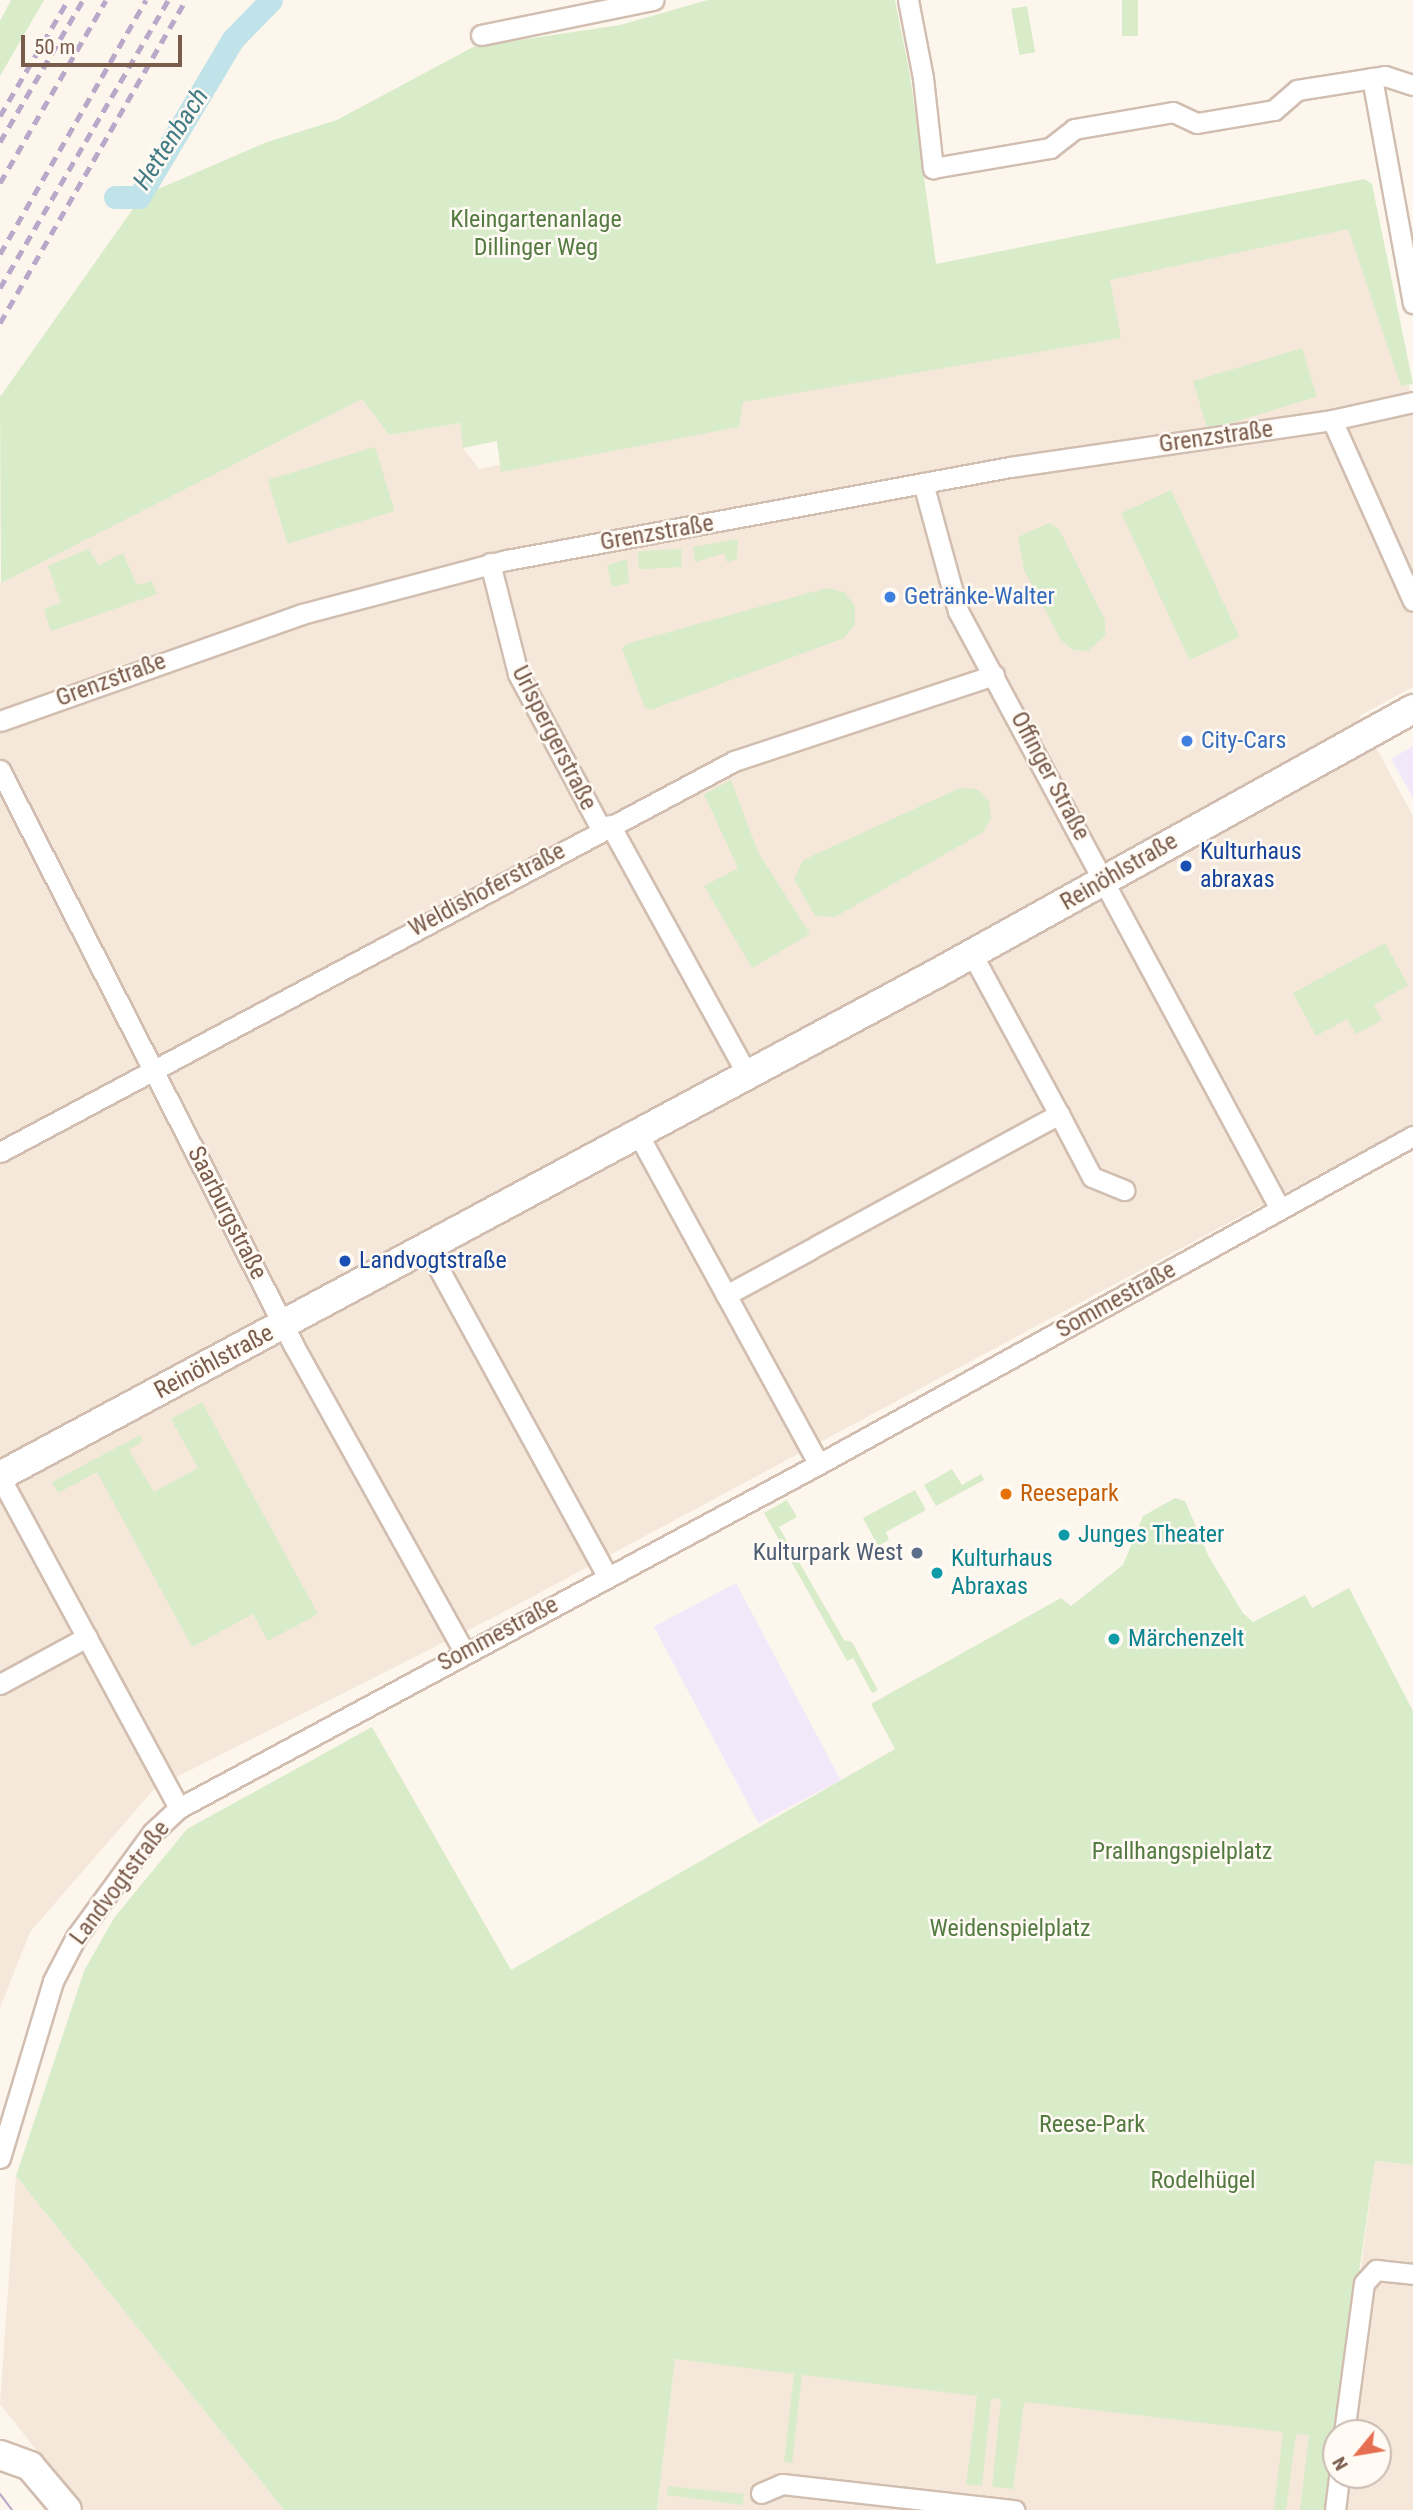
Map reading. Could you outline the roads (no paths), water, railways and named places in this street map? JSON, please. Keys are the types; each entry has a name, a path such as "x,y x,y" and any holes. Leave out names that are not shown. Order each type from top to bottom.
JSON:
{"street":[{"path":"481,35 653,0"},
{"path":"908,0 923,78 933,168 1050,148 1074,129 1161,114 1173,112 1196,123 1273,110 1297,90 1385,76 1413,85"},
{"path":"1372,78 1413,303"},
{"name":"Grenzstraße","path":"0,721 225,639 369,594 490,564 923,483 1332,420 1413,402"},
{"path":"1332,420 1413,601"},
{"name":"Offinger Straße","path":"923,483 956,607 1280,1209"},
{"name":"Urlspergerstraße","path":"490,564 518,674 748,1076"},
{"name":"Weldishoferstraße","path":"0,1152 605,827 734,761 994,676"},
{"name":"Reinöhlstraße","path":"0,1477 748,1076 1413,709"},
{"name":"Saarburgstraße","path":"0,770 284,1324 464,1652"},
{"path":"972,954 1092,1177 1125,1190"},
{"path":"726,1295 1059,1114"},
{"path":"638,1134 819,1464"},
{"name":"Sommestraße","path":"179,1808 464,1652 819,1464 1413,1136"},
{"path":"427,1247 607,1576"},
{"name":"Landvogtstraße","path":"0,1477 179,1808 152,1833 76,1937 53,1981 0,2158"},
{"path":"0,1684 87,1637"},
{"path":"1346,2419 1364,2283 1377,2270 1413,2274"},
{"path":"0,2455 30,2466 67,2510"},
{"path":"761,2493 782,2484 965,2508 1015,2510"},
{"path":"1335,2510 1337,2489"}],"waterway":[{"name":"Hettenbach","path":"115,197 139,197 233,39 271,0"}],"tram line":[{"path":"0,2494 12,2510"}],"railway":[{"path":"0,116 68,0"},
{"path":"0,142 83,0"},
{"path":"0,183 106,0"},
{"path":"0,254 146,0"},
{"path":"0,288 168,0"},
{"path":"0,323 186,0"}],"place":[{"name":"Getränke-Walter","path":"890,597"},
{"name":"City-Cars","path":"1187,741"},
{"name":"Kulturhaus abraxas","path":"1186,866"},
{"name":"Landvogtstraße","path":"345,1261"},
{"name":"Reesepark","path":"1006,1494"},
{"name":"Junges Theater","path":"1064,1535"},
{"name":"Kulturpark West","path":"917,1553"},
{"name":"Kulturhaus Abraxas","path":"937,1573"},
{"name":"Märchenzelt","path":"1114,1639"}],"park label":[{"name":"Kleingartenanlage Dillinger Weg","path":"536,234"},
{"name":"Prallhangspielplatz","path":"1182,1852"},
{"name":"Weidenspielplatz","path":"1010,1929"},
{"name":"Reese-Park","path":"1092,2125"},
{"name":"Rodelhügel","path":"1203,2181"}]}
